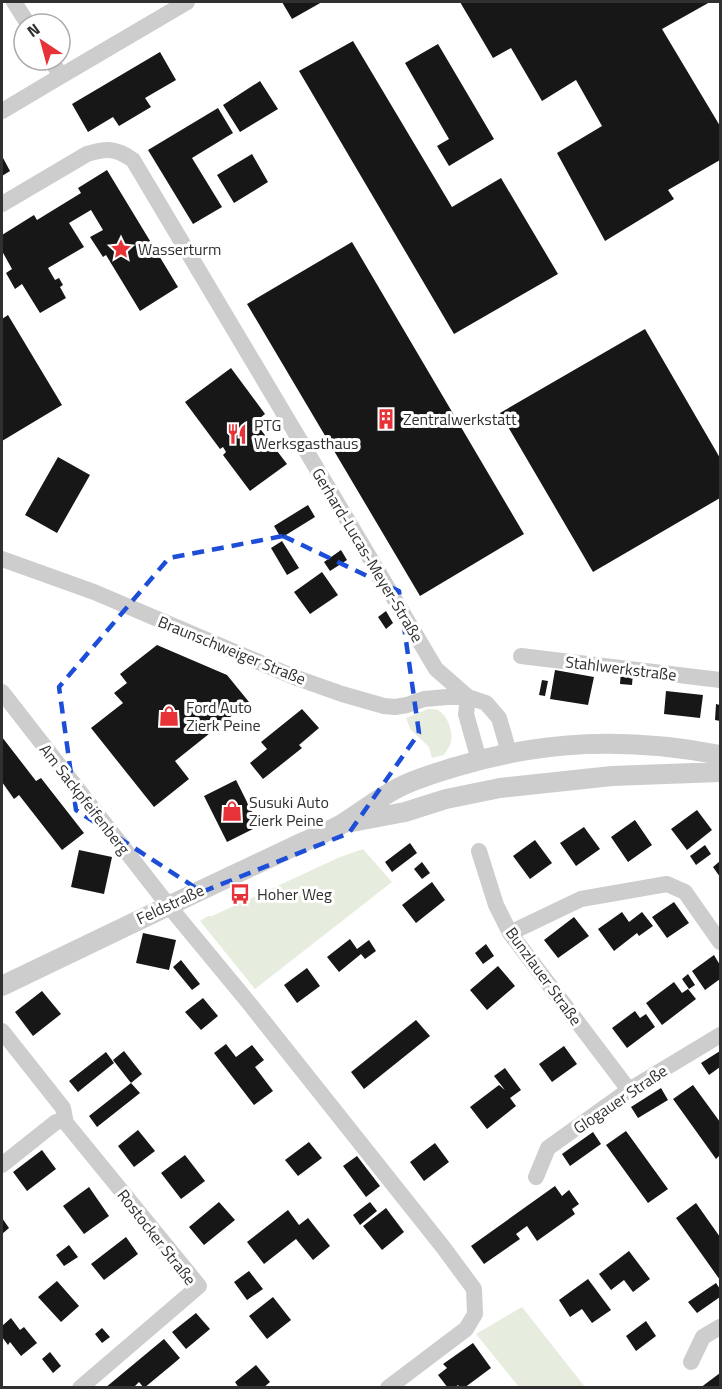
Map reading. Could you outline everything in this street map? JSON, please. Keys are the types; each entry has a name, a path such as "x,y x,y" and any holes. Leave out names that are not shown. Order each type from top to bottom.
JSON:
{"street":[{"path":"2,111 187,2"},
{"path":"58,72 61,76"},
{"name":"Gerhard-Lucas-Meyer-Straße","path":"2,204 87,154 111,149 133,160 436,669 468,697 486,703 499,718 507,753"},
{"name":"Braunschweiger Straße","path":"2,559 94,592 294,677 342,694 395,707 424,699 468,697"},
{"name":"Stahlwerkstraße","path":"521,656 720,680"},
{"name":"Am Sackpfeifenberg","path":"2,692 168,905"},
{"path":"468,697 466,714 479,760 500,788"},
{"path":"500,788 507,753 602,743 650,745 720,755"},
{"name":"Feldstraße","path":"2,986 340,825 396,789 435,774 507,753"},
{"path":"500,788 612,776 720,772"},
{"name":"Feldstraße","path":"340,825 405,812 446,799 500,788"},
{"name":"Bunzlauer Straße","path":"479,851 496,905 510,933 629,1090"},
{"path":"510,933 581,898 667,884 685,892 720,942"},
{"path":"168,905 249,1003 474,1289 475,1314 466,1329 388,1388"},
{"name":"Rostocker Straße","path":"2,1030 63,1108 66,1123 200,1286 80,1388"},
{"name":"Glogauer Straße","path":"536,1177 548,1148 629,1090 720,1035"},
{"path":"2,1165 56,1122 66,1123"},
{"path":"692,1362 703,1337 720,1327"}],"highlighted area":[{"path":"283,536 399,591 419,733 349,833 202,892 76,810 59,687 169,558"}],"green space":[{"path":"428,709 442,713 449,724 451,733 450,744 444,755 432,758 429,747 410,729 406,718"},
{"path":"363,849 392,882 255,989 200,921 340,857"},
{"path":"522,1307 585,1387 519,1387 476,1334"}],"building":[{"path":"282,2 322,2 292,19"},
{"path":"460,2 710,2 662,29 720,126 720,160 668,190 674,199 605,241 557,153 602,126 576,80 542,101 511,48 493,58"},
{"path":"353,41 452,207 501,178 558,274 454,334 299,71"},
{"path":"438,44 494,139 449,166 437,146 449,139 405,63"},
{"path":"160,52 176,80 145,98 151,107 119,126 113,117 88,132 72,104"},
{"path":"260,81 278,109 240,132 223,105"},
{"path":"218,108 233,133 192,158 222,207 193,224 148,150"},
{"path":"252,154 268,182 234,203 217,175"},
{"path":"2,156 10,171 2,176"},
{"path":"107,170 178,287 140,311 106,255 103,257 90,237 103,230 91,210 69,223 84,247 48,268 55,280 59,278 63,285 60,287 66,298 40,313 22,284 15,289 6,273 12,269 2,251 2,235 34,215 37,220 81,193 78,188"},
{"name":"Zentralwerkstatt","path":"352,242 524,534 420,596 247,304"},
{"path":"8,315 62,405 2,441 2,319"},
{"path":"645,329 720,458 720,498 593,572 500,413"},
{"name":"PTG Werksgasthaus","path":"231,368 265,414 255,422 287,464 250,491 223,455 226,452 223,447 220,449 185,402"},
{"path":"58,457 90,475 57,533 25,515"},
{"path":"308,505 315,517 281,538 274,526"},
{"path":"282,541 299,568 287,575 271,548"},
{"path":"341,550 347,560 330,571 324,562"},
{"path":"322,572 338,595 310,614 294,592"},
{"path":"386,611 393,623 386,629 378,617"},
{"name":"Ford Auto Zierk Peine","path":"157,645 227,675 249,702 175,761 189,779 154,807 91,728 123,703 114,693 127,683 120,674"},
{"path":"555,670 594,677 588,705 550,699"},
{"path":"621,671 633,673 632,685 620,684"},
{"path":"542,680 548,681 545,696 539,695"},
{"path":"666,691 703,695 700,718 664,714"},
{"path":"716,704 720,705 720,721 715,720"},
{"path":"302,709 319,728 299,745 302,748 263,779 250,763 267,749 261,742"},
{"path":"2,737 36,781 41,778 84,833 62,850 19,795 14,799 2,782"},
{"name":"Susuki Auto Zierk Peine","path":"236,780 259,826 227,842 204,796"},
{"path":"697,810 712,830 687,850 671,829"},
{"path":"635,820 652,845 628,862 611,837"},
{"path":"584,827 600,849 576,866 560,843"},
{"path":"535,840 552,863 530,879 513,856"},
{"path":"410,843 417,853 392,872 385,862"},
{"path":"705,845 711,854 696,865 690,856"},
{"path":"79,850 112,857 104,894 71,887"},
{"path":"720,861 720,877 713,867"},
{"path":"422,862 430,873 422,879 414,869"},
{"path":"432,882 445,900 416,923 402,905"},
{"path":"674,902 689,923 667,938 652,917"},
{"path":"622,912 629,922 642,912 653,926 639,936 637,933 614,951 598,929"},
{"path":"574,917 589,936 558,958 544,940"},
{"path":"143,933 176,940 169,970 136,963"},
{"path":"350,939 357,949 369,940 376,951 365,959 361,954 339,972 327,957"},
{"path":"486,944 494,956 483,964 475,953"},
{"path":"714,955 720,965 720,979 705,990 692,971"},
{"path":"181,960 200,984 192,990 173,967"},
{"path":"498,966 515,986 487,1010 470,990"},
{"path":"307,968 320,986 297,1003 284,985"},
{"path":"688,974 695,985 689,989 682,979"},
{"path":"674,982 682,993 688,989 696,999 662,1025 646,1003"},
{"path":"42,991 61,1014 33,1036 15,1012"},
{"path":"203,998 218,1016 201,1030 185,1012"},
{"path":"635,1011 640,1018 646,1014 655,1027 627,1048 612,1028"},
{"path":"416,1020 430,1036 364,1089 351,1072"},
{"path":"226,1044 236,1057 252,1045 264,1060 255,1067 273,1091 254,1105 214,1053"},
{"path":"564,1046 577,1064 552,1082 539,1064"},
{"path":"124,1051 142,1074 131,1083 113,1060"},
{"path":"720,1051 720,1067 709,1075 701,1063"},
{"path":"106,1052 114,1063 78,1092 69,1081"},
{"path":"505,1068 521,1090 510,1098 516,1106 487,1129 470,1107 499,1085 505,1090 494,1076"},
{"path":"131,1083 140,1093 97,1127 89,1116"},
{"path":"693,1085 720,1122 720,1155 716,1159 673,1099"},
{"path":"661,1088 668,1100 638,1118 631,1107"},
{"path":"138,1130 155,1151 134,1167 118,1146"},
{"path":"626,1131 668,1189 648,1203 606,1145"},
{"path":"593,1132 601,1144 570,1166 562,1154"},
{"path":"309,1142 322,1158 298,1176 285,1160"},
{"path":"435,1143 449,1162 424,1181 410,1162"},
{"path":"42,1150 56,1169 27,1191 13,1172"},
{"path":"185,1155 205,1181 181,1199 161,1173"},
{"path":"357,1156 380,1186 366,1197 343,1166"},
{"path":"555,1186 562,1196 569,1190 579,1204 572,1209 575,1214 537,1241 527,1226 516,1234 520,1239 484,1264 471,1246"},
{"path":"89,1187 109,1216 84,1234 63,1206"},
{"path":"219,1202 235,1220 204,1245 189,1227"},
{"path":"370,1202 377,1211 360,1225 353,1215"},
{"path":"696,1203 720,1237 720,1280 676,1218"},
{"path":"386,1208 404,1232 382,1250 363,1226"},
{"path":"288,1210 299,1225 308,1218 330,1246 313,1260 296,1239 264,1264 247,1242"},
{"path":"2,1218 9,1228 2,1234"},
{"path":"126,1237 138,1254 104,1280 91,1264"},
{"path":"69,1245 78,1257 64,1266 56,1255"},
{"path":"629,1251 650,1279 633,1292 624,1280 611,1290 599,1274"},
{"path":"249,1271 263,1289 247,1300 234,1282"},
{"path":"588,1279 611,1310 592,1323 582,1309 570,1317 559,1300"},
{"path":"57,1281 79,1306 61,1322 38,1297"},
{"path":"716,1283 720,1289 720,1297 697,1313 688,1302"},
{"path":"273,1297 291,1320 267,1339 249,1316"},
{"path":"196,1313 210,1329 186,1349 172,1332"},
{"path":"11,1318 20,1330 24,1327 37,1343 21,1356 10,1342 8,1345 2,1337 2,1326"},
{"path":"646,1321 656,1336 636,1351 626,1336"},
{"path":"102,1328 110,1337 102,1343 95,1334"},
{"path":"164,1339 180,1358 173,1364 144,1388 139,1382 133,1388 105,1388"},
{"path":"473,1343 491,1368 464,1388 458,1385 448,1388 438,1375 447,1368 443,1364"},
{"path":"50,1352 61,1366 53,1373 42,1359"},
{"path":"256,1365 270,1382 263,1388 239,1388 235,1382"},
{"path":"720,1373 720,1388 700,1388"}],"place":[{"name":"Wasserturm","path":"121,249"},
{"name":"Zentralwerkstatt","path":"386,419"},
{"name":"PTG Werksgasthaus","path":"237,434"},
{"name":"Ford Auto Zierk Peine","path":"169,716"},
{"name":"Susuki Auto Zierk Peine","path":"232,811"},
{"name":"Hoher Weg","path":"240,894"}]}
